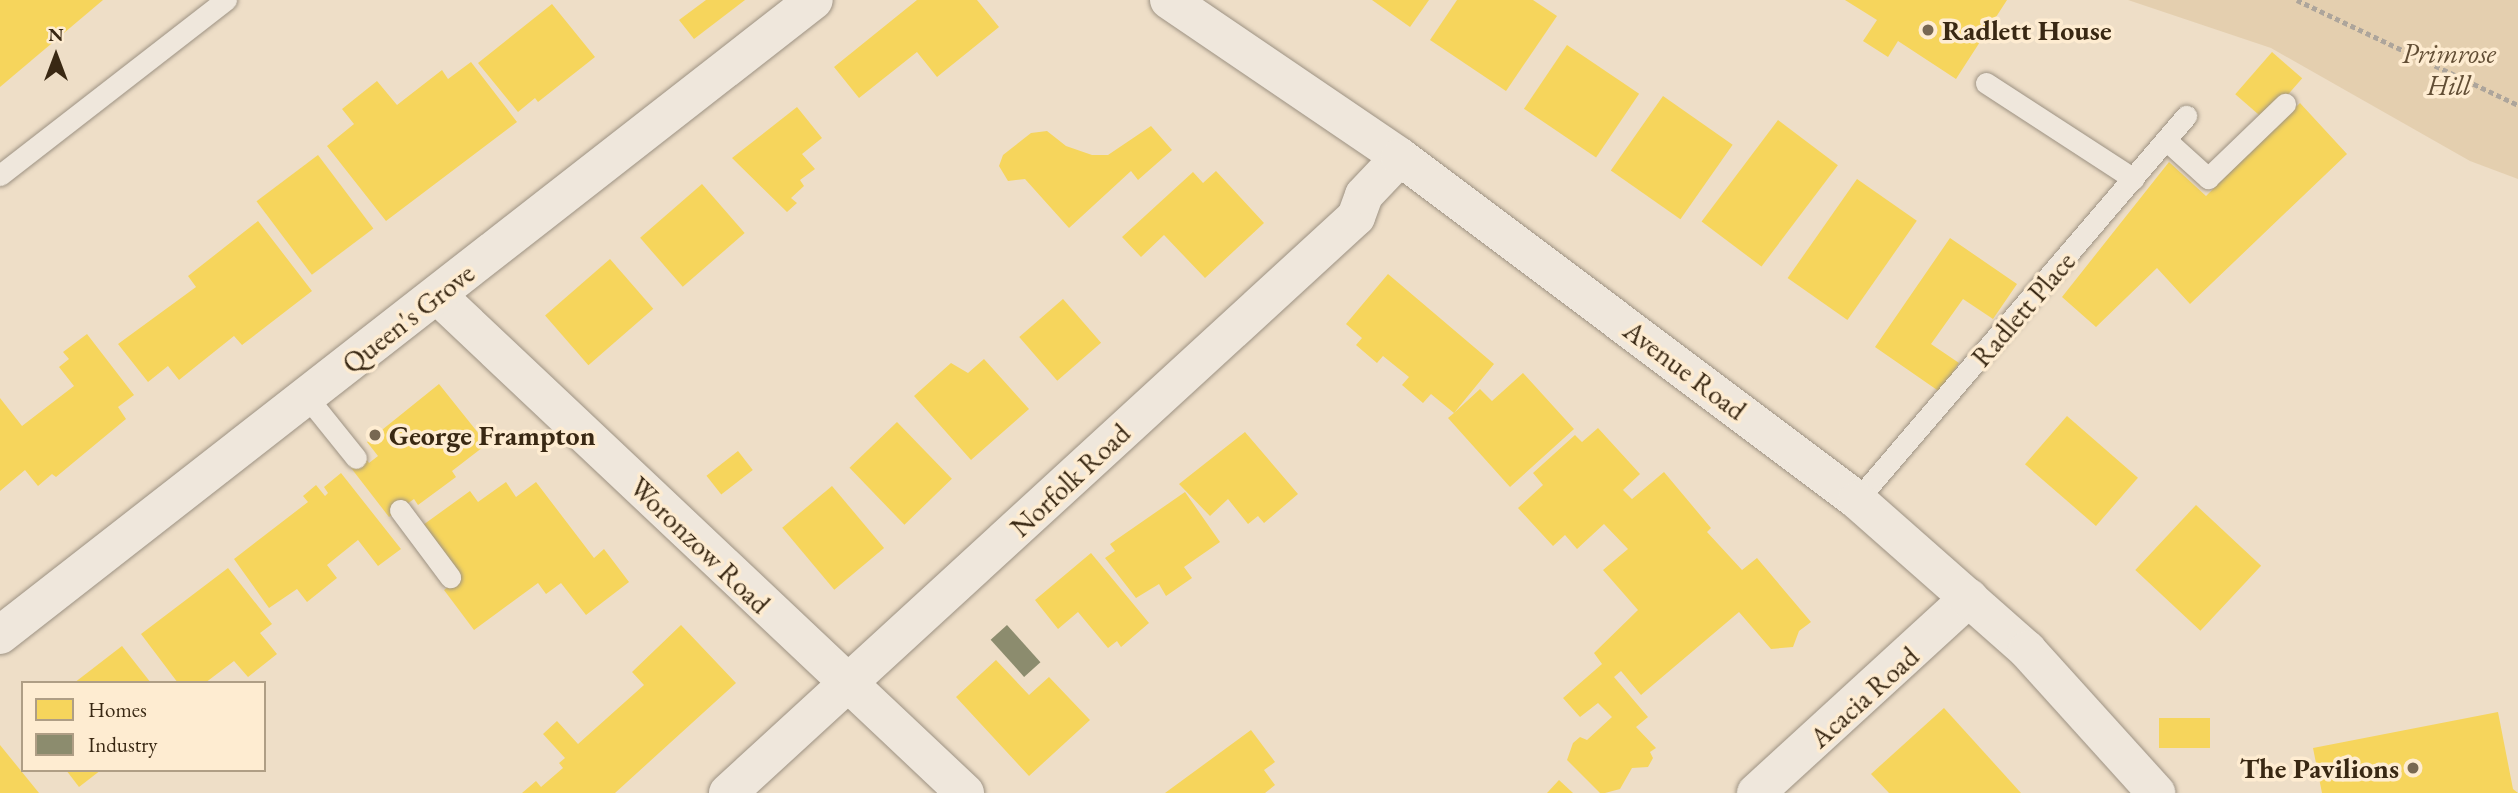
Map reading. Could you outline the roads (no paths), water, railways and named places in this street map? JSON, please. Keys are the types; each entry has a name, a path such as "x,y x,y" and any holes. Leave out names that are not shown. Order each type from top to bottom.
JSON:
{"street":[{"name":"Queen's Grove","path":"0,635 814,0"},
{"name":"Avenue Road","path":"1169,0 1400,157 1857,500 2027,650 2156,793"},
{"name":"Norfolk Road","path":"728,793 1356,217 1364,195 1400,157"},
{"name":"Woronzow Road","path":"437,295 965,793"},
{"name":"Acacia Road","path":"1756,793 1969,598"}],"lane":[{"path":"0,175 226,0"},
{"path":"1986,83 2134,180"},
{"path":"2166,140 2208,178 2285,104"},
{"name":"Radlett Place","path":"1857,500 2134,180 2186,116"},
{"path":"307,397 356,457"},
{"path":"400,510 450,577"}],"place":[{"name":"Radlett House","path":"1928,30"},
{"name":"George Frampton","path":"375,435"},
{"name":"The Pavilions","path":"2413,768"}],"park label":[{"name":"Primrose Hill","path":"2449,69"}]}
